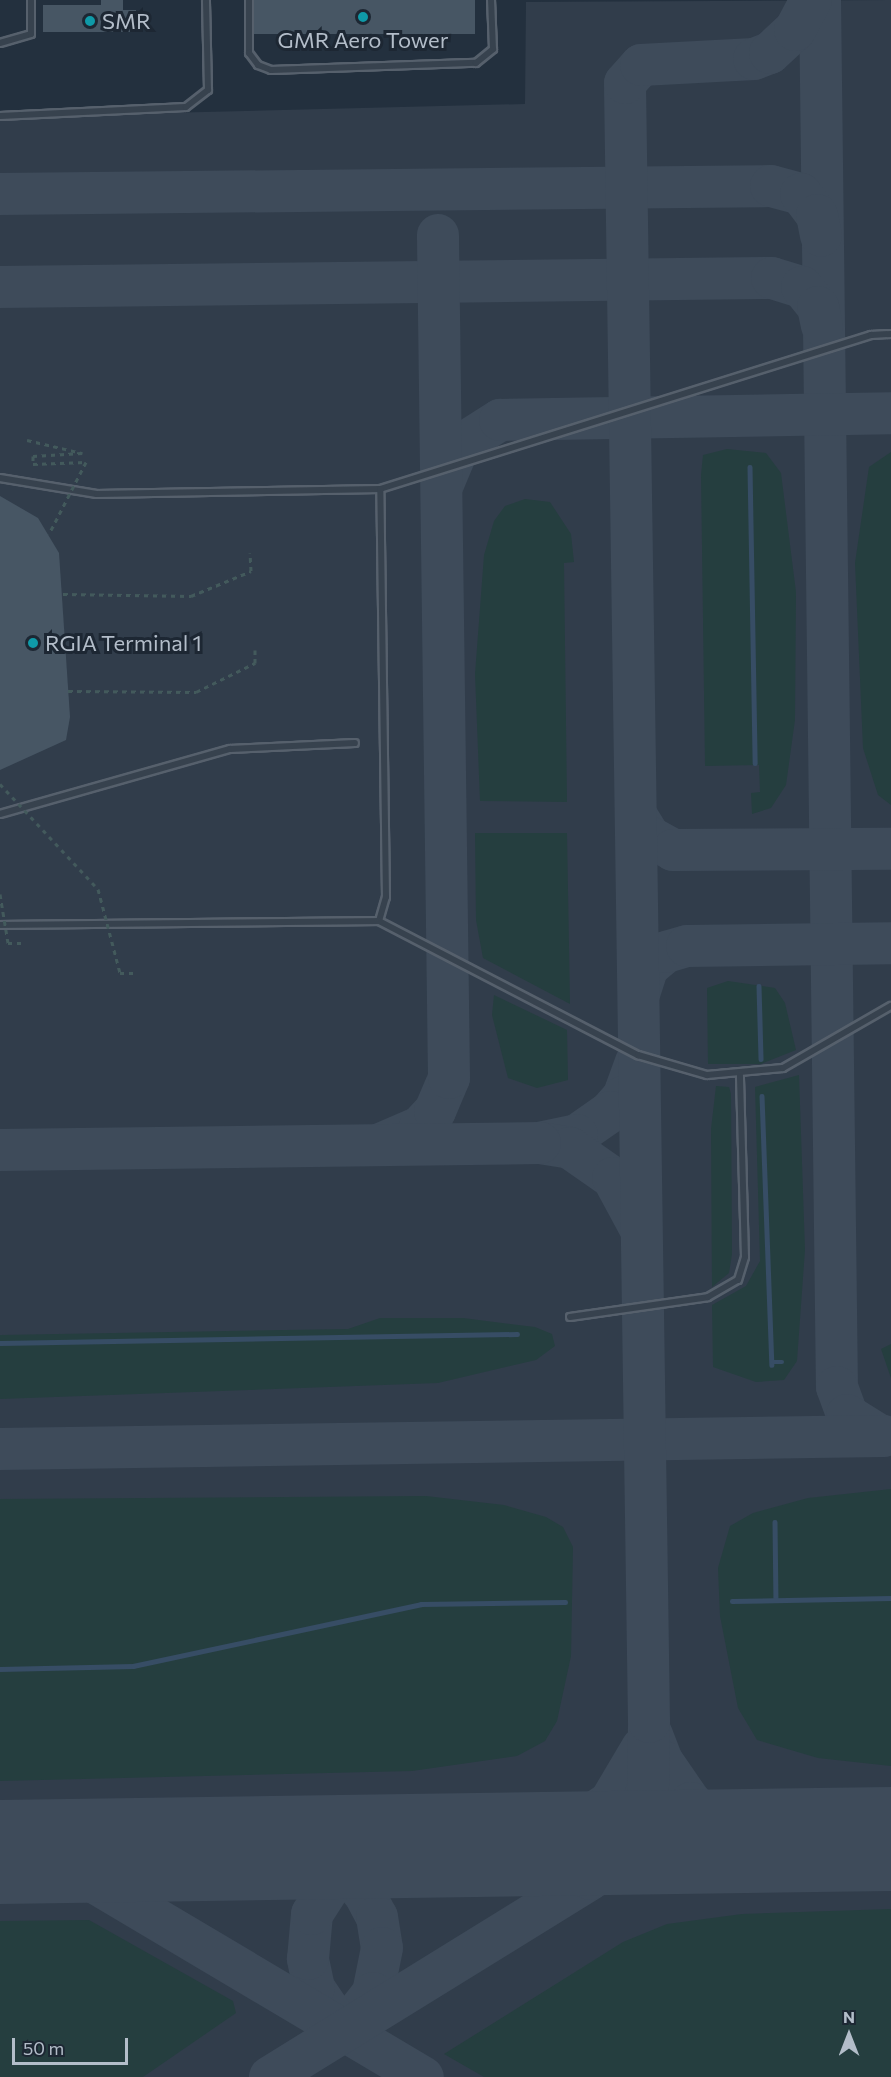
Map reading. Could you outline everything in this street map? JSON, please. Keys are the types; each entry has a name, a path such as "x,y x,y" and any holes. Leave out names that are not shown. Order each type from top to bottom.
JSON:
{"lane":[{"path":"0,43 31,34 32,0"},
{"path":"0,117 186,107 208,90 206,0"},
{"path":"249,0 249,53 258,65 271,70 476,63 493,49 491,0"},
{"path":"0,478 97,494 380,489 872,334 891,334"},
{"path":"379,921 386,897 380,489"},
{"path":"0,814 230,749 355,743"},
{"path":"0,925 379,921 638,1054 707,1075 740,1074 783,1068 891,1006"},
{"path":"570,1317 708,1296 738,1280 745,1257 740,1074"}],"path":[{"path":"27,440 82,453 33,456 33,464 86,462 49,534"},
{"path":"63,594 191,596 251,571 250,552"},
{"path":"69,691 196,692 255,663 255,650"},
{"path":"0,784 98,889 120,973 132,973"},
{"path":"0,894 8,942 24,942"}],"shaded area":[{"path":"891,0 891,2077 0,2077 0,117 525,104 526,2"}],"green space":[{"path":"727,449 766,453 781,473 796,592 795,720 786,785 771,808 752,814 751,793 760,792 759,765 705,766 701,475 703,455"},
{"path":"891,452 891,805 878,795 863,748 855,563 869,467"},
{"path":"525,499 550,502 571,534 574,562 564,563 567,802 480,801 475,674 484,555 494,521 505,506"},
{"path":"475,833 567,833 570,1004 483,958 476,920"},
{"path":"728,981 775,988 785,1003 796,1050 761,1064 708,1064 707,988"},
{"path":"494,995 567,1030 568,1080 537,1088 508,1078 492,1015"},
{"path":"799,1075 805,1250 797,1361 784,1380 756,1382 713,1367 712,1305 746,1286 760,1261 755,1087"},
{"path":"716,1086 729,1087 731,1094 732,1254 729,1273 712,1287 711,1129"},
{"path":"380,1318 463,1318 535,1327 552,1334 555,1346 536,1360 438,1383 0,1399 0,1335 348,1329"},
{"path":"891,1344 891,1378 881,1349"},
{"path":"891,1489 891,1766 818,1758 757,1740 738,1708 720,1616 718,1568 730,1526 753,1513 808,1498"},
{"path":"426,1496 504,1505 546,1517 563,1527 573,1547 571,1656 557,1721 545,1741 517,1756 412,1771 0,1781 0,1499"},
{"path":"891,1909 891,2077 484,2077 444,2054 623,1942 667,1924 742,1914"},
{"path":"89,1920 233,2001 236,2013 143,2077 0,2077 0,1921"}],"building":[{"name":"SMR","path":"101,0 123,0 123,10 136,10 136,32 43,32 43,5 101,5"},
{"name":"GMR Aero Tower","path":"254,0 475,0 475,34 254,34"},
{"name":"RGIA Terminal 1","path":"0,496 38,518 59,553 70,717 66,740 0,770"}],"waterway":[{"path":"750,467 755,763"},
{"path":"759,986 761,1059"},
{"path":"762,1096 772,1365"},
{"path":"0,1343 517,1334"},
{"path":"772,1362 782,1362"},
{"path":"775,1522 776,1600"},
{"path":"732,1601 891,1598"},
{"path":"0,1669 133,1666 421,1604 565,1602"}],"taxiway":[{"path":"270,2077 590,1879 626,1842 640,1816 648,1787 649,1722 625,83 641,65 754,59 770,53 795,30 811,0"},
{"path":"820,0 837,1387 847,1415 880,1436"},
{"path":"0,194 771,186 801,194 817,215 821,236"},
{"path":"378,1145 420,1127 435,1111 449,1078 438,235"},
{"path":"0,287 772,278 802,287 818,307 822,326"},
{"path":"443,484 459,446 500,420 891,413"},
{"path":"636,815 650,837 673,850 891,849"},
{"path":"639,994 648,967 666,952 687,946 891,943"},
{"path":"636,1062 623,1097 610,1112 577,1135 540,1143 570,1148 613,1178 640,1228"},
{"path":"0,1150 540,1143"},
{"path":"0,1449 884,1436"},
{"path":"652,1735 662,1761 691,1803 713,1821 766,1840"},
{"path":"531,1844 567,1831 610,1802 642,1748"},
{"path":"604,1871 670,1841"},
{"path":"297,1848 341,1869 364,1893 377,1917 382,1948 373,1993 343,2031 314,1988 308,1959 312,1914 341,1869 387,1846"},
{"path":"0,1863 24,1852 72,1869 423,2077"}],"runway":[{"path":"0,1852 891,1839"}],"place":[{"name":"GMR Aero Tower","path":"363,17"},
{"name":"SMR","path":"90,21"},
{"name":"RGIA Terminal 1","path":"33,643"}]}
